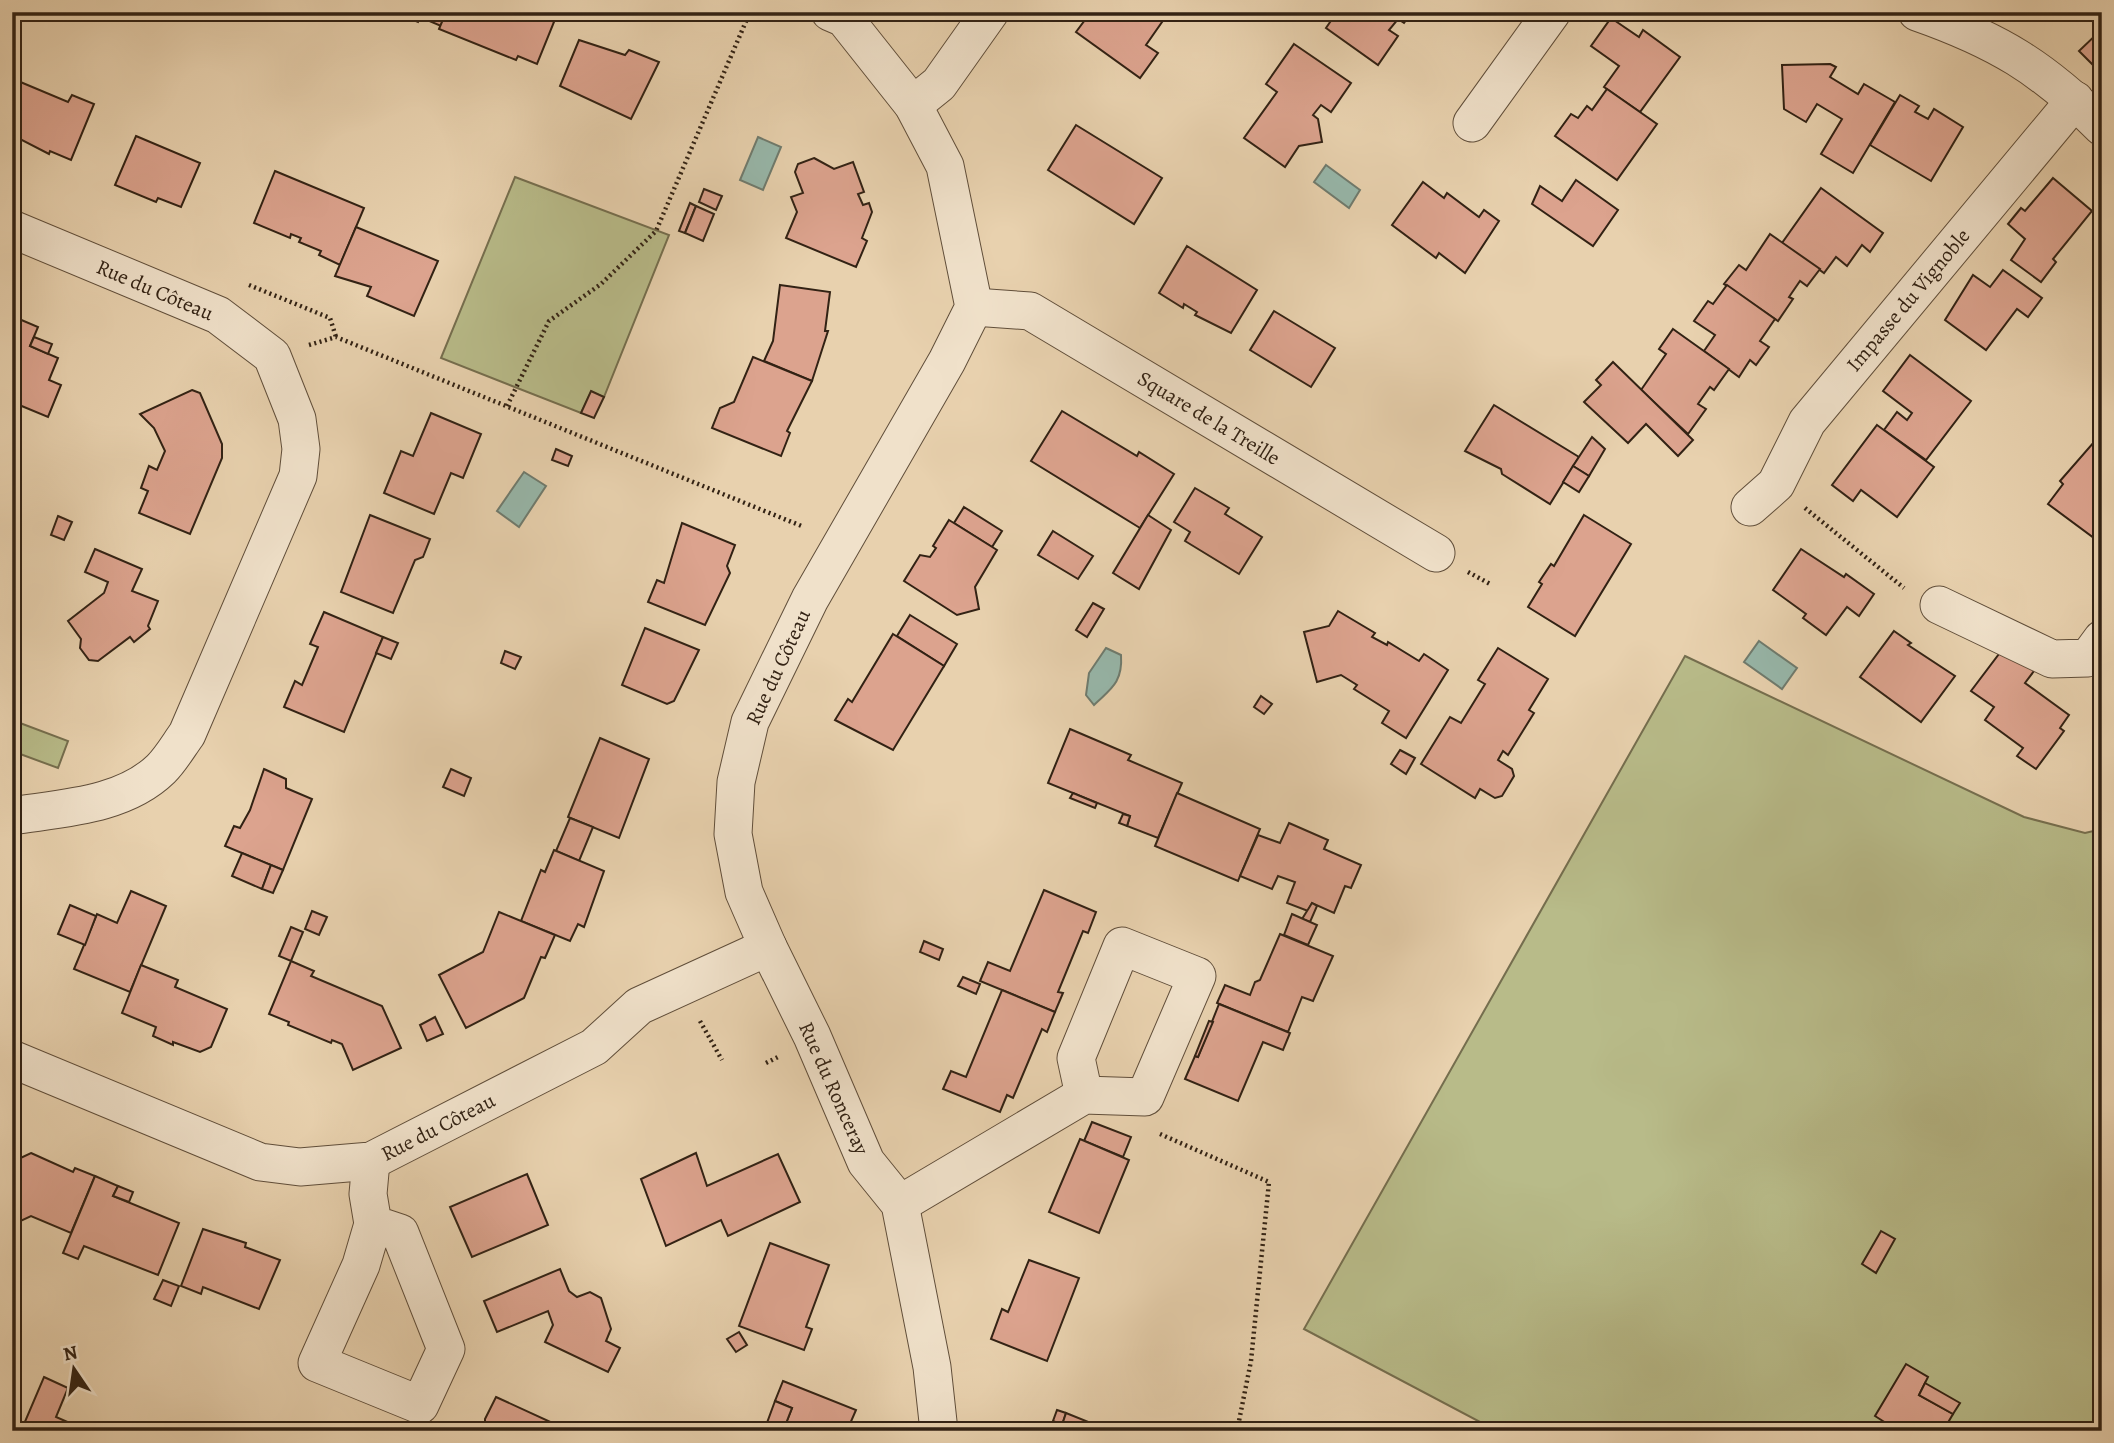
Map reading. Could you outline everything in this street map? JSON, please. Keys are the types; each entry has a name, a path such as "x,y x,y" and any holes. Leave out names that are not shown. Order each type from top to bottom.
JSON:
{"street":[{"path":"830,12 844,18 913,105 945,166 974,307"},
{"path":"913,105 939,83 990,12"},
{"path":"1472,123 1552,12"},
{"path":"1917,12 1992,40 2037,69 2075,100 2102,127"},
{"name":"Impasse du Vignoble","path":"1763,495 1807,422 2075,100"},
{"name":"Rue du Côteau","path":"12,229 218,315 272,356"},
{"name":"Rue du Côteau","path":"12,1059 260,1162 300,1167 371,1161 594,1047 639,1006 768,947 744,892 733,834 736,782 759,699 810,599 947,360 974,307"},
{"name":"Square de la Treille","path":"974,307 1030,311 1436,553"},
{"path":"12,816 98,802 134,789 161,769 187,734 298,475 301,449 298,419 272,356"},
{"path":"1939,605 2052,659 2088,657 2102,639"},
{"path":"900,1204 1084,1095 1145,1097 1197,976 1122,946 1076,1058 1084,1095"},
{"name":"Rue du Ronceray","path":"768,947 812,1036 866,1162 900,1204 932,1367 939,1431"},
{"path":"371,1161 368,1194 373,1224 361,1265 317,1363 420,1405 446,1349 400,1233 373,1224"}],"path":[{"path":"507,406 549,321 601,284 656,232 750,12"},
{"path":"272,356 336,337 842,544"},
{"path":"1763,495 1917,598 1939,605"},
{"path":"1121,1096 1136,1124 1269,1182 1251,1361 1237,1431"}],"green space":[{"path":"515,177 669,235 604,397 591,392 581,413 441,358"},
{"path":"1685,656 2024,817 2085,833 2102,829 2102,1431 1497,1431 1304,1329"},
{"path":"12,720 68,741 58,768 12,751"}],"shaded area":[{"path":"758,137 781,147 763,190 740,180"},
{"path":"1326,165 1360,190 1349,208 1314,182"},
{"path":"524,472 546,486 519,527 497,511"},
{"path":"1759,641 1797,668 1782,689 1744,662"},
{"path":"1106,648 1121,655 1120,673 1110,690 1094,705 1086,695 1089,673"}],"building":[{"path":"394,12 446,12 441,26 420,17 418,22"},
{"path":"446,12 536,12 554,22 537,64 518,56 516,60 439,29"},
{"path":"1091,12 1100,15 1102,12 1169,12 1146,45 1158,53 1140,78 1076,32"},
{"path":"1337,12 1412,12 1404,23 1398,19 1389,30 1398,36 1378,65 1326,28"},
{"path":"1611,18 1639,37 1643,30 1680,57 1640,112 1604,87 1619,66 1591,46"},
{"path":"2102,29 2102,64 2097,69 2079,51"},
{"path":"579,40 625,55 629,50 659,62 631,119 560,86"},
{"path":"1294,44 1351,83 1331,112 1321,105 1313,115 1318,119 1322,142 1299,146 1285,167 1244,138 1277,92 1266,84"},
{"path":"1830,64 1836,67 1830,77 1858,94 1864,84 1895,102 1853,173 1821,154 1842,119 1817,104 1806,122 1784,109 1782,65"},
{"path":"18,81 68,102 72,95 94,104 71,160 50,151 49,154 12,135 12,96"},
{"path":"1607,89 1657,124 1617,180 1555,136 1571,114 1578,118 1587,106 1592,110"},
{"path":"1900,95 1919,106 1915,112 1928,119 1934,109 1963,127 1931,181 1870,145"},
{"path":"1076,125 1162,178 1134,224 1048,170"},
{"path":"136,136 200,163 181,207 158,198 156,202 115,185"},
{"path":"814,158 834,169 853,162 864,192 858,194 863,205 869,203 872,212 862,238 867,241 856,267 786,238 797,212 791,197 803,193 795,172 798,164"},
{"path":"275,171 364,208 340,265 319,255 321,251 299,242 301,238 291,234 290,238 254,223"},
{"path":"2053,178 2092,211 2053,259 2056,262 2041,282 2011,260 2025,239 2008,224 2021,208 2025,211"},
{"path":"1576,180 1618,210 1593,246 1532,204 1540,186 1562,201"},
{"path":"1423,182 1444,198 1447,193 1479,217 1484,210 1499,221 1465,273 1439,253 1436,258 1392,225"},
{"path":"1821,188 1883,233 1870,252 1862,245 1847,266 1836,257 1824,273 1782,243"},
{"path":"704,189 722,196 716,210 699,202"},
{"path":"690,203 696,206 685,233 679,231"},
{"path":"696,206 714,214 703,241 685,233"},
{"path":"356,227 438,261 414,316 367,296 371,287 335,276"},
{"path":"1770,234 1820,269 1807,286 1800,281 1789,297 1793,299 1778,321 1724,284 1739,265 1746,270"},
{"path":"1187,246 1257,290 1231,333 1195,315 1197,312 1184,304 1183,308 1159,293"},
{"path":"2003,270 2042,298 2028,317 2017,309 1986,350 1945,320 1973,275 1990,287"},
{"path":"780,285 830,292 825,331 828,331 812,381 764,361 773,341"},
{"path":"1727,285 1775,319 1760,341 1769,347 1756,365 1750,360 1739,377 1704,351 1715,335 1694,321 1708,301 1713,304"},
{"path":"1274,311 1335,348 1311,387 1250,350"},
{"path":"12,316 38,327 30,346 58,358 49,380 61,385 48,417 12,402"},
{"path":"1673,329 1729,369 1714,390 1710,387 1698,404 1706,409 1688,434 1641,390 1666,354 1659,349"},
{"path":"34,337 52,344 48,354 30,346"},
{"path":"1910,355 1971,401 1926,460 1884,430 1897,412 1907,420 1912,413 1883,391"},
{"path":"753,357 812,381 787,431 790,433 781,456 712,428 720,408 734,402"},
{"path":"1613,362 1693,440 1678,456 1646,424 1628,443 1584,402 1601,385 1596,380"},
{"path":"192,390 200,393 222,444 222,458 190,534 139,513 148,491 141,488 149,466 157,470 165,451 154,428 140,414"},
{"path":"591,391 604,397 594,418 581,413"},
{"path":"1494,405 1579,457 1550,504 1502,474 1501,469 1465,451"},
{"path":"1062,411 1137,456 1139,452 1174,474 1140,528 1031,461"},
{"path":"431,413 481,434 463,478 451,473 434,514 384,493 401,451 413,456"},
{"path":"1877,425 1934,467 1897,517 1861,490 1853,501 1832,485"},
{"path":"1592,437 1605,449 1589,476 1573,466"},
{"path":"2094,442 2102,447 2102,528 2094,538 2048,504 2063,484 2060,481"},
{"path":"556,449 572,456 568,466 552,460"},
{"path":"1573,466 1589,476 1579,492 1563,482"},
{"path":"1195,488 1229,508 1225,514 1262,537 1239,574 1185,541 1190,532 1174,522"},
{"path":"964,507 1002,531 992,547 954,523"},
{"path":"370,515 430,539 423,557 415,560 393,613 341,592"},
{"path":"1148,515 1171,530 1139,589 1113,573"},
{"path":"1584,515 1631,544 1575,636 1528,607 1542,584 1539,582 1551,564 1554,566"},
{"path":"58,516 72,522 64,540 51,535"},
{"path":"949,520 997,550 975,587 979,609 957,615 904,581 920,555 930,557 936,548 933,546"},
{"path":"682,523 735,545 727,566 730,573 705,625 648,602 657,580 664,583"},
{"path":"1053,531 1093,556 1078,579 1038,555"},
{"path":"95,549 142,569 132,591 158,601 148,626 150,629 134,642 130,637 98,661 89,660 80,648 81,639 68,621 104,593 108,582 85,572"},
{"path":"1801,549 1844,577 1846,574 1874,594 1859,616 1847,607 1826,635 1803,618 1806,614 1773,590"},
{"path":"1093,603 1104,609 1087,637 1076,630"},
{"path":"1338,611 1375,633 1372,637 1387,645 1388,642 1419,661 1424,654 1448,670 1406,738 1382,723 1389,711 1354,689 1357,685 1341,675 1317,682 1304,632 1329,626"},
{"path":"324,612 383,637 344,732 284,707 295,681 302,685 318,647 310,644"},
{"path":"910,615 957,644 944,666 897,636"},
{"path":"645,628 699,650 674,701 667,704 622,685"},
{"path":"1894,631 1911,643 1908,645 1955,676 1921,722 1860,677"},
{"path":"893,634 944,666 893,750 835,720 848,699 852,702"},
{"path":"383,637 398,643 391,659 376,653"},
{"path":"1498,648 1548,679 1529,710 1534,713 1508,755 1503,751 1498,760 1512,769 1514,776 1502,796 1495,798 1480,789 1475,798 1421,764 1450,717 1461,723 1485,684 1478,680"},
{"path":"2002,650 2037,667 2025,683 2069,715 2060,728 2064,731 2036,769 2017,756 2023,748 1985,720 1994,707 1971,691"},
{"path":"505,651 521,657 515,669 501,663"},
{"path":"1261,696 1272,704 1264,714 1254,707"},
{"path":"1070,729 1131,755 1128,760 1182,783 1158,838 1127,826 1130,816 1048,783"},
{"path":"600,738 649,759 619,838 568,817"},
{"path":"1400,750 1415,758 1406,774 1391,764"},
{"path":"264,769 286,779 286,788 312,799 283,870 225,846 234,826 240,828 250,810"},
{"path":"451,769 471,778 464,796 443,787"},
{"path":"1073,793 1097,803 1095,808 1070,798"},
{"path":"1177,793 1260,829 1238,881 1155,846"},
{"path":"1123,814 1130,816 1127,826 1119,823"},
{"path":"570,818 593,827 579,861 556,851"},
{"path":"1289,823 1328,840 1324,849 1361,865 1351,888 1345,886 1334,913 1312,903 1308,911 1287,903 1295,882 1278,876 1272,889 1240,876 1258,835 1280,843"},
{"path":"554,850 604,871 584,927 578,924 570,941 521,921 541,870 545,872"},
{"path":"242,853 271,865 262,889 232,876"},
{"path":"271,865 283,870 273,893 262,889"},
{"path":"1044,890 1096,912 1088,933 1083,931 1058,992 1063,993 1055,1012 980,981 988,962 1010,971"},
{"path":"131,891 166,906 130,992 74,969 97,914 117,923"},
{"path":"1312,903 1317,906 1310,922 1302,919"},
{"path":"70,905 96,916 85,945 58,934"},
{"path":"312,911 327,917 319,935 305,929"},
{"path":"499,912 555,935 545,958 541,957 524,998 466,1028 439,975 483,952"},
{"path":"1292,914 1317,925 1308,945 1284,935"},
{"path":"291,927 303,932 291,961 279,956"},
{"path":"1280,934 1333,956 1313,1001 1302,997 1288,1032 1217,1003 1225,985 1250,995 1255,982 1260,980"},
{"path":"924,941 943,949 939,960 920,952"},
{"path":"291,961 314,971 311,976 382,1006 401,1048 353,1070 342,1044 332,1040 331,1043 269,1014"},
{"path":"141,965 178,980 175,987 227,1009 211,1047 200,1052 173,1042 173,1045 153,1036 156,1027 122,1013"},
{"path":"963,977 980,984 976,994 958,986"},
{"path":"1002,990 1055,1012 1047,1032 1042,1029 1013,1098 1007,1095 1000,1112 943,1089 951,1071 966,1077"},
{"path":"1219,1004 1290,1033 1283,1050 1263,1042 1238,1101 1185,1079 1195,1056 1198,1057"},
{"path":"435,1017 443,1034 427,1041 420,1025"},
{"path":"1209,1021 1213,1022 1198,1057 1195,1056"},
{"path":"1092,1122 1131,1137 1123,1157 1084,1141"},
{"path":"1080,1139 1129,1160 1099,1233 1049,1212"},
{"path":"31,1153 73,1172 75,1168 95,1176 71,1233 31,1216 12,1225 12,1162"},
{"path":"696,1153 707,1186 778,1154 800,1202 728,1236 721,1220 666,1246 641,1179"},
{"path":"527,1174 548,1225 472,1257 450,1207"},
{"path":"95,1176 118,1186 113,1196 179,1223 158,1275 84,1246 78,1259 63,1253"},
{"path":"118,1186 133,1192 129,1202 113,1196"},
{"path":"203,1229 246,1243 245,1247 280,1260 259,1309 203,1287 201,1294 181,1286"},
{"path":"1881,1231 1895,1239 1876,1273 1862,1264"},
{"path":"770,1243 829,1265 806,1327 812,1329 804,1350 739,1326"},
{"path":"1029,1260 1079,1278 1047,1361 991,1339 1002,1309 1008,1312"},
{"path":"560,1269 569,1291 577,1297 590,1292 601,1298 611,1329 606,1341 620,1348 608,1372 545,1342 553,1325 548,1311 497,1332 484,1301"},
{"path":"163,1280 179,1286 171,1306 154,1299"},
{"path":"739,1332 747,1345 736,1352 727,1339"},
{"path":"1906,1364 1928,1377 1919,1395 1953,1414 1943,1431 1882,1431 1886,1423 1875,1416"},
{"path":"44,1377 68,1388 56,1417 88,1431 21,1431"},
{"path":"783,1381 856,1410 849,1426 851,1431 783,1431 792,1408 775,1401"},
{"path":"1925,1383 1960,1403 1953,1414 1919,1395"},
{"path":"496,1397 570,1431 485,1431 485,1419"},
{"path":"775,1401 792,1408 783,1431 764,1431"},
{"path":"1057,1410 1066,1413 1062,1425 1053,1421"},
{"path":"1066,1413 1091,1423 1088,1431 1062,1425"}]}
